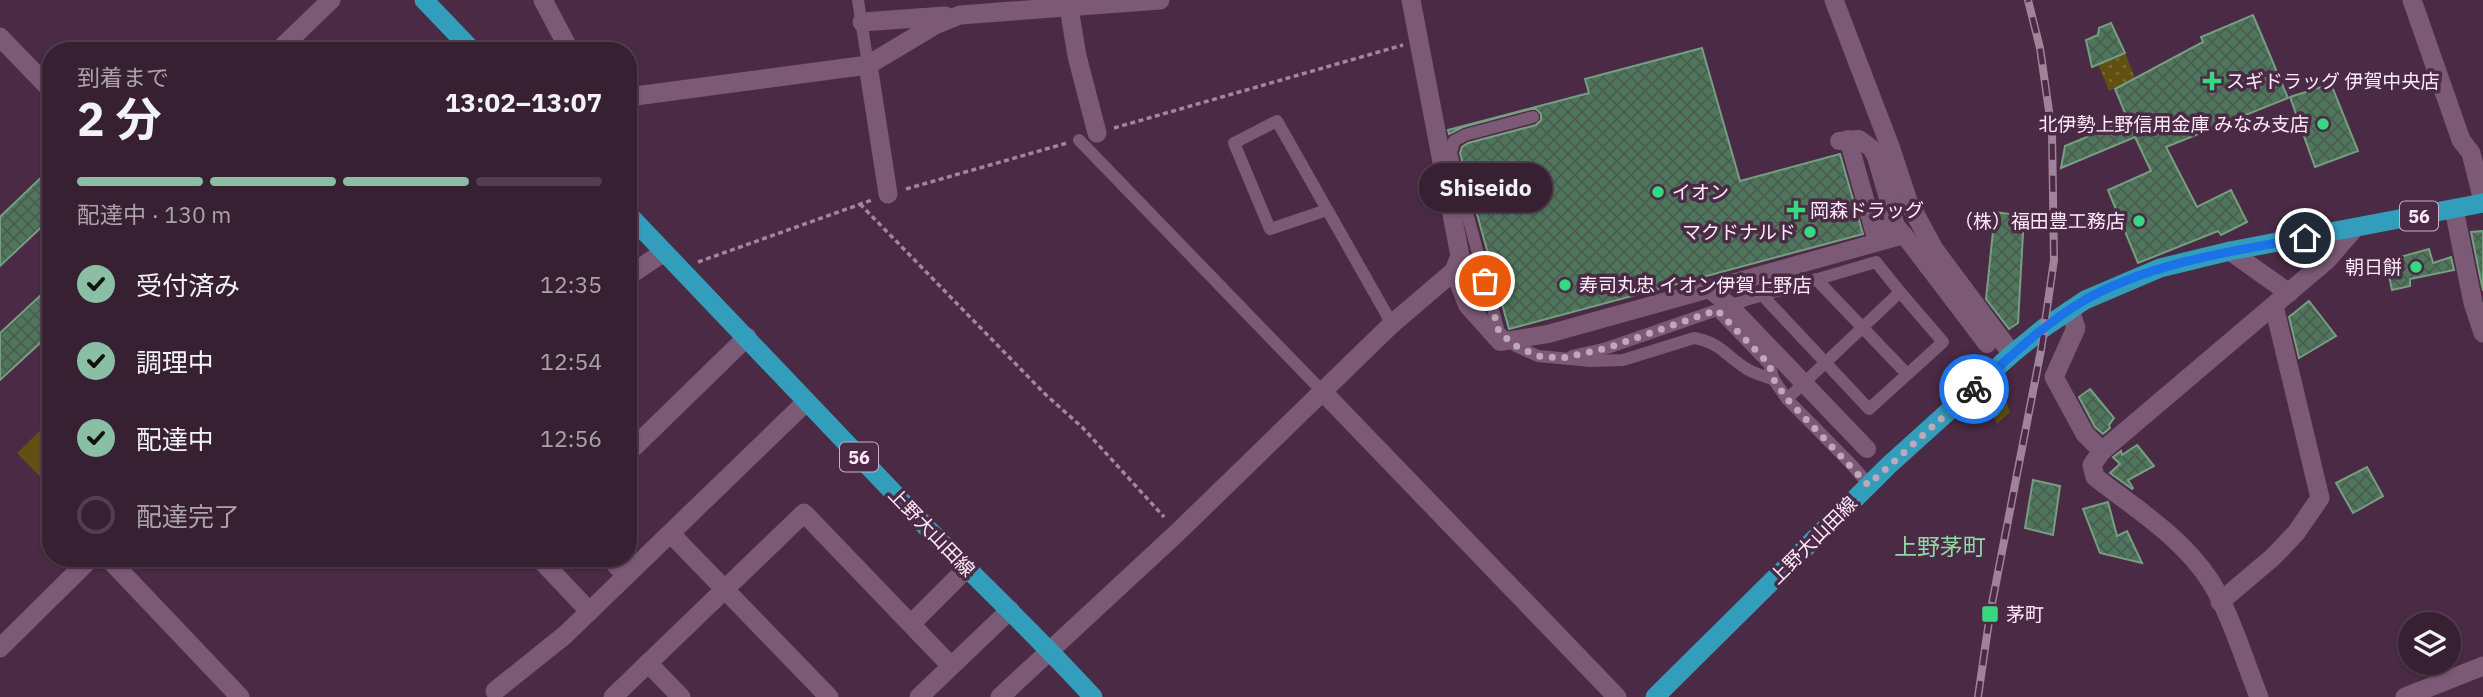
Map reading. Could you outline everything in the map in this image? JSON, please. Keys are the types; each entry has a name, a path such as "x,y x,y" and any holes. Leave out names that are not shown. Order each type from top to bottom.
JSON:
{"main road":[{"path":"424,0 464,42"},
{"name":"56","path":"2354,229 2483,202"},
{"name":"上野大山田線","path":"637,224 967,568 1051,650 1093,697"},
{"name":"上野大山田線","path":"1655,697 1868,485 2012,354 2070,310 2085,300 2160,268 2230,251 2354,229"}],"street":[{"path":"287,42 331,0"},
{"path":"543,0 565,42"},
{"path":"862,22 1160,0"},
{"path":"1000,697 1178,532 1392,324 1454,271 1460,256 1411,0"},
{"path":"1834,0 1908,201 1934,249 2012,354"},
{"path":"2412,0 2461,140 2477,149 2483,202"},
{"path":"1069,8 1088,136"},
{"path":"637,96 868,65 935,24 960,15"},
{"path":"0,37 42,81"},
{"path":"868,65 888,194"},
{"path":"1900,231 1874,231 1843,140 1859,139 1871,148 1900,231 1987,344"},
{"path":"2454,209 2473,303 2483,333"},
{"path":"2259,697 2221,602 2205,575 2172,536 2095,477 2092,465 2102,451 2327,260 2354,229"},
{"path":"1454,271 1466,305 1500,342 1548,334 1900,231"},
{"path":"2221,602 2296,533 2319,498 2281,299 2230,251"},
{"path":"637,270 664,252"},
{"path":"1709,289 1731,305 1809,377 1867,449"},
{"path":"2070,310 2076,328 2054,377 2085,434 2102,451"},
{"path":"637,444 747,337"},
{"path":"1323,392 1617,697"},
{"path":"637,566 806,402"},
{"path":"613,697 804,513 951,666"},
{"path":"671,534 829,697"},
{"path":"0,648 82,567"},
{"path":"117,567 240,697"},
{"path":"547,567 589,611"},
{"path":"618,567 626,576"},
{"path":"492,694 565,635 636,567"},
{"path":"911,625 967,568"},
{"path":"919,697 1010,610"},
{"path":"648,663 681,697"},
{"path":"2405,697 2483,666"}],"lane":[{"path":"858,0 868,65"},
{"path":"1533,117 1465,135 1454,141 1451,153 1499,332 1516,346 1538,356 1562,358 1623,360 1694,338 1706,340 1723,348 1747,370 1774,380"},
{"path":"1327,210 1270,229 1234,143 1277,121 1392,324"},
{"path":"1088,136 1323,392"},
{"path":"1562,358 1607,348 1762,295 1876,262 1943,342 1869,409 1762,295"},
{"path":"1816,279 1907,374"},
{"path":"1787,399 1900,292"},
{"path":"1731,305 1769,364 1774,380 1787,399 1868,485"}],"path":[{"path":"684,273 699,261 888,194 1418,41"},
{"path":"860,204 1045,394 1083,428 1178,532"}],"shaded area":[{"path":"2125,53 2135,78 2109,91 2098,64"},
{"path":"2003,393 2010,412 1997,424 1990,406"},
{"path":"42,429 42,479 17,453"}],"building":[{"path":"2253,15 2288,98 2166,147 2197,207 2231,190 2247,222 2221,235 2218,231 2138,263 2108,190 2151,171 2135,137 2061,168 2065,146 2128,120 2115,89 2203,42 2201,37"},
{"path":"2111,23 2125,53 2092,67 2086,40 2098,35 2099,28"},
{"name":"イオン","path":"1702,48 1740,181 1840,154 1863,234 1509,329 1460,153 1462,147 1468,143 1536,125 1541,120 1541,114 1536,109 1531,109 1463,127 1449,134 1448,130 1589,93 1585,79"},
{"name":"北伊勢上野信用金庫 みなみ支店","path":"2331,84 2358,151 2315,167 2290,97"},
{"path":"42,177 42,226 0,266 0,217"},
{"path":"1995,212 2024,216 2018,323 2009,329 1986,299"},
{"path":"2483,231 2483,291 2471,232"},
{"name":"朝日餅","path":"2429,249 2433,263 2451,257 2454,270 2410,279 2410,286 2392,290 2386,261"},
{"path":"40,296 42,298 42,341 0,380 0,333"},
{"path":"2309,301 2336,336 2299,358 2289,317"},
{"path":"2090,389 2114,418 2110,428 2103,434 2095,427 2079,397"},
{"path":"2137,445 2154,466 2128,480 2132,489 2110,473 2120,464 2113,457 2121,451 2122,455"},
{"path":"2367,467 2383,496 2353,513 2336,483"},
{"path":"2033,480 2060,486 2053,535 2025,528"},
{"path":"2108,502 2117,536 2127,531 2142,563 2100,553 2083,509"}],"railway":[{"path":"1978,697 1990,614 2041,350 2054,260 2052,132 2040,48 2028,0"}],"way so far":[{"path":"1485,281 1499,332 1516,346 1538,356 1562,358 1607,348 1717,310 1769,364 1774,380 1787,399 1868,485 1974,389"}],"place":[{"name":"スギドラッグ 伊賀中央店","path":"2212,81"},
{"name":"北伊勢上野信用金庫 みなみ支店","path":"2323,124"},
{"name":"イオン","path":"1658,192"},
{"name":"岡森ドラッグ","path":"1796,210"},
{"name":"（株）福田豊工務店","path":"2139,221"},
{"name":"マクドナルド","path":"1810,232"},
{"name":"朝日餅","path":"2416,267"},
{"name":"Shiseido","path":"1485,281"},
{"name":"寿司丸忠 イオン伊賀上野店","path":"1565,285"},
{"name":"茅町","path":"1990,614"}],"district":[{"name":"上野茅町","path":"1940,546"}],"route":[{"path":"1974,389 2045,327 2085,300 2160,268 2230,251 2305,238"}]}
